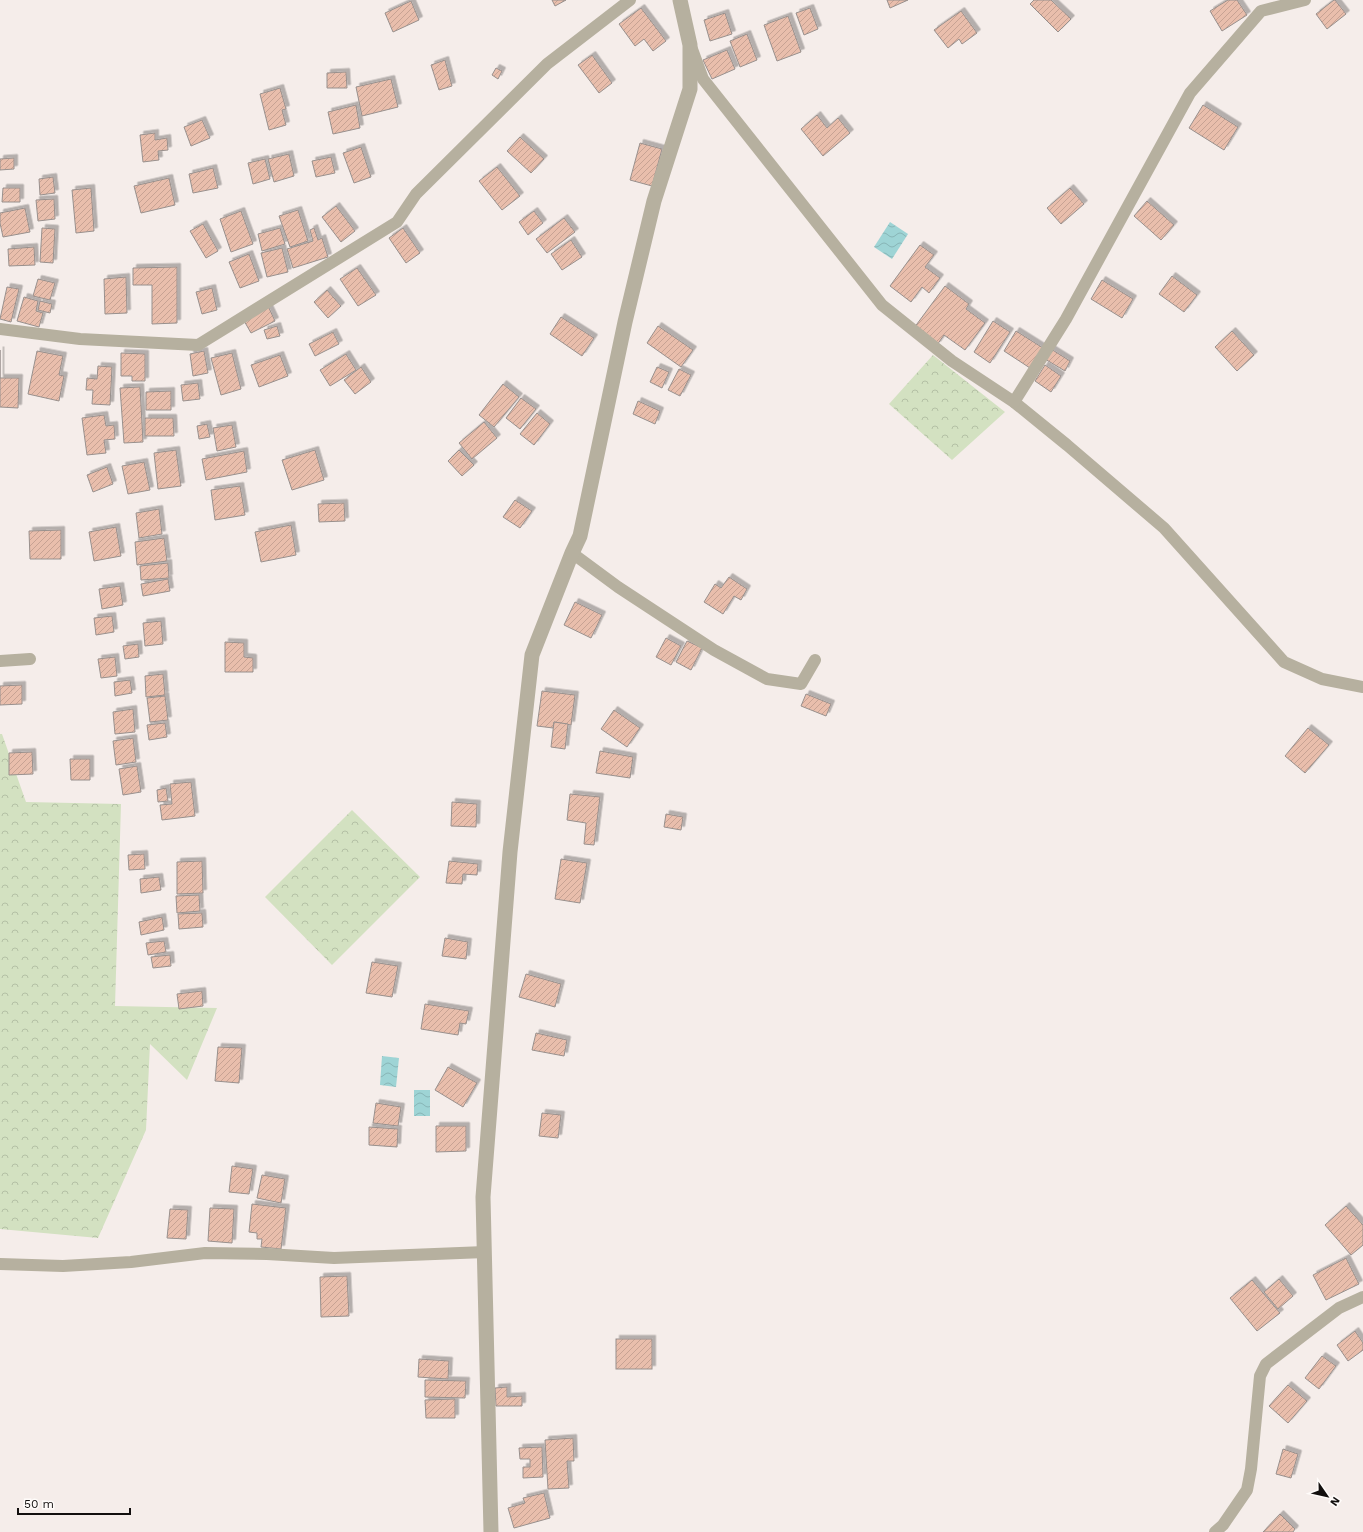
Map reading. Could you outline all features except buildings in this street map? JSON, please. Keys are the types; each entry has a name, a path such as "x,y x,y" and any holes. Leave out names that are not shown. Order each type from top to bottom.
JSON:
{"street":[{"path":"0,329 80,339 198,345 397,222 416,194 547,64 630,0"},
{"path":"680,0 690,45 704,79 882,306 952,361 1014,402 1164,528 1284,662 1322,679 1363,687"},
{"path":"1014,402 1066,319 1190,93 1261,11 1305,0"},
{"path":"491,1532 483,1197 510,852 532,654 580,536 625,322 654,201 690,89 690,45"},
{"path":"572,553 618,587 714,650 767,679 801,684 815,660"},
{"path":"0,661 30,659"},
{"path":"0,1264 63,1266 116,1263 205,1253 267,1254 334,1258 485,1252"},
{"path":"1215,1532 1223,1525 1247,1490 1251,1469 1260,1376 1266,1364 1339,1308 1363,1297"}],"green space":[{"path":"933,355 1005,412 952,460 889,404"},
{"path":"0,734 2,734 26,802 121,804 115,1006 217,1008 187,1080 150,1044 146,1130 98,1238 0,1229"},
{"path":"352,810 420,877 332,965 265,897"}],"water":[{"path":"890,222 908,234 892,259 874,247"},
{"path":"382,1056 399,1058 396,1087 380,1085"},
{"path":"414,1090 430,1090 430,1116 414,1116"}]}
